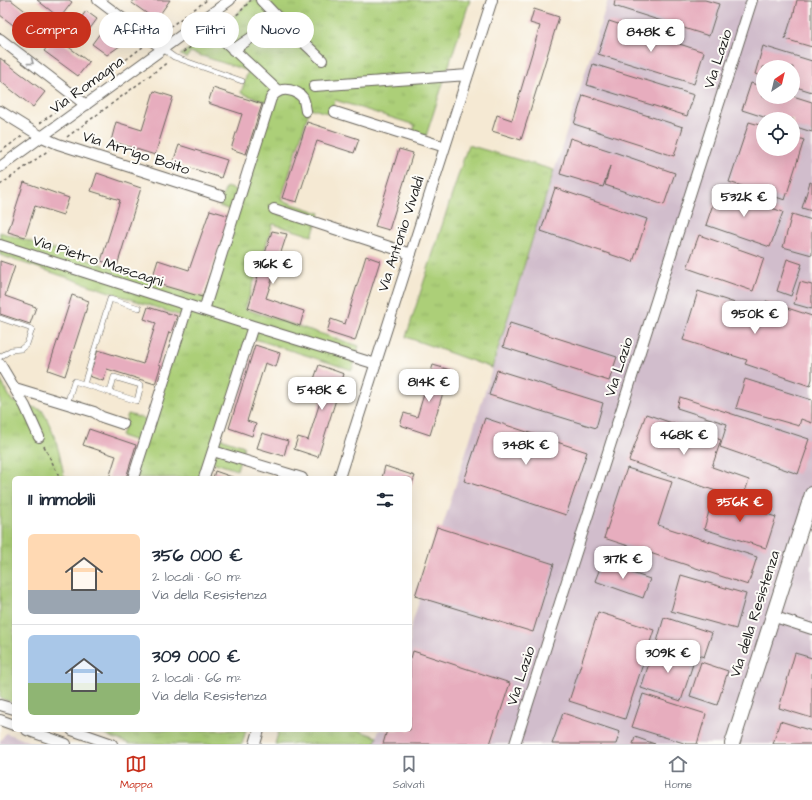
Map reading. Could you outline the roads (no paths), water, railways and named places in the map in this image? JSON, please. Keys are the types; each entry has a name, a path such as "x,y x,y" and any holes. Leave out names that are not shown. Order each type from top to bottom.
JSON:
{"street":[{"path":"98,0 163,49"},
{"name":"Via Romagna","path":"213,12 230,0"},
{"path":"261,0 272,12"},
{"name":"Via Antonio Vivaldi","path":"340,476 492,0"},
{"name":"Via Lazio","path":"515,744 752,0"},
{"name":"Via Romagna","path":"0,167 181,36"},
{"path":"0,38 86,105"},
{"path":"247,41 234,50 278,91"},
{"path":"309,48 322,60"},
{"path":"314,86 468,74"},
{"path":"204,310 271,98 276,92 283,89 297,93 303,98 306,111"},
{"name":"Via Arrigo Boito","path":"0,111 42,137 58,144 221,196"},
{"path":"335,112 445,147"},
{"path":"274,210 411,254"},
{"name":"Via Pietro Mascagni","path":"0,245 376,364"},
{"path":"133,476 188,305"},
{"path":"205,476 253,326"},
{"path":"0,364 25,406 40,437"},
{"path":"15,388 94,412 102,417 124,424"},
{"path":"213,451 295,476"},
{"name":"Via della Resistenza","path":"732,744 812,494"},
{"path":"772,616 812,629"},
{"path":"0,704 12,709"},
{"path":"0,720 12,724"},
{"path":"33,732 66,744"},
{"path":"77,732 112,744"},
{"path":"255,744 258,732"}],"lane":[{"path":"163,49 174,57 242,81"},
{"path":"84,384 110,299 139,308"},
{"path":"0,318 32,329 27,344 21,350 11,350 0,357"},
{"path":"67,404 74,381 137,401 141,385 114,377 110,392"}]}
